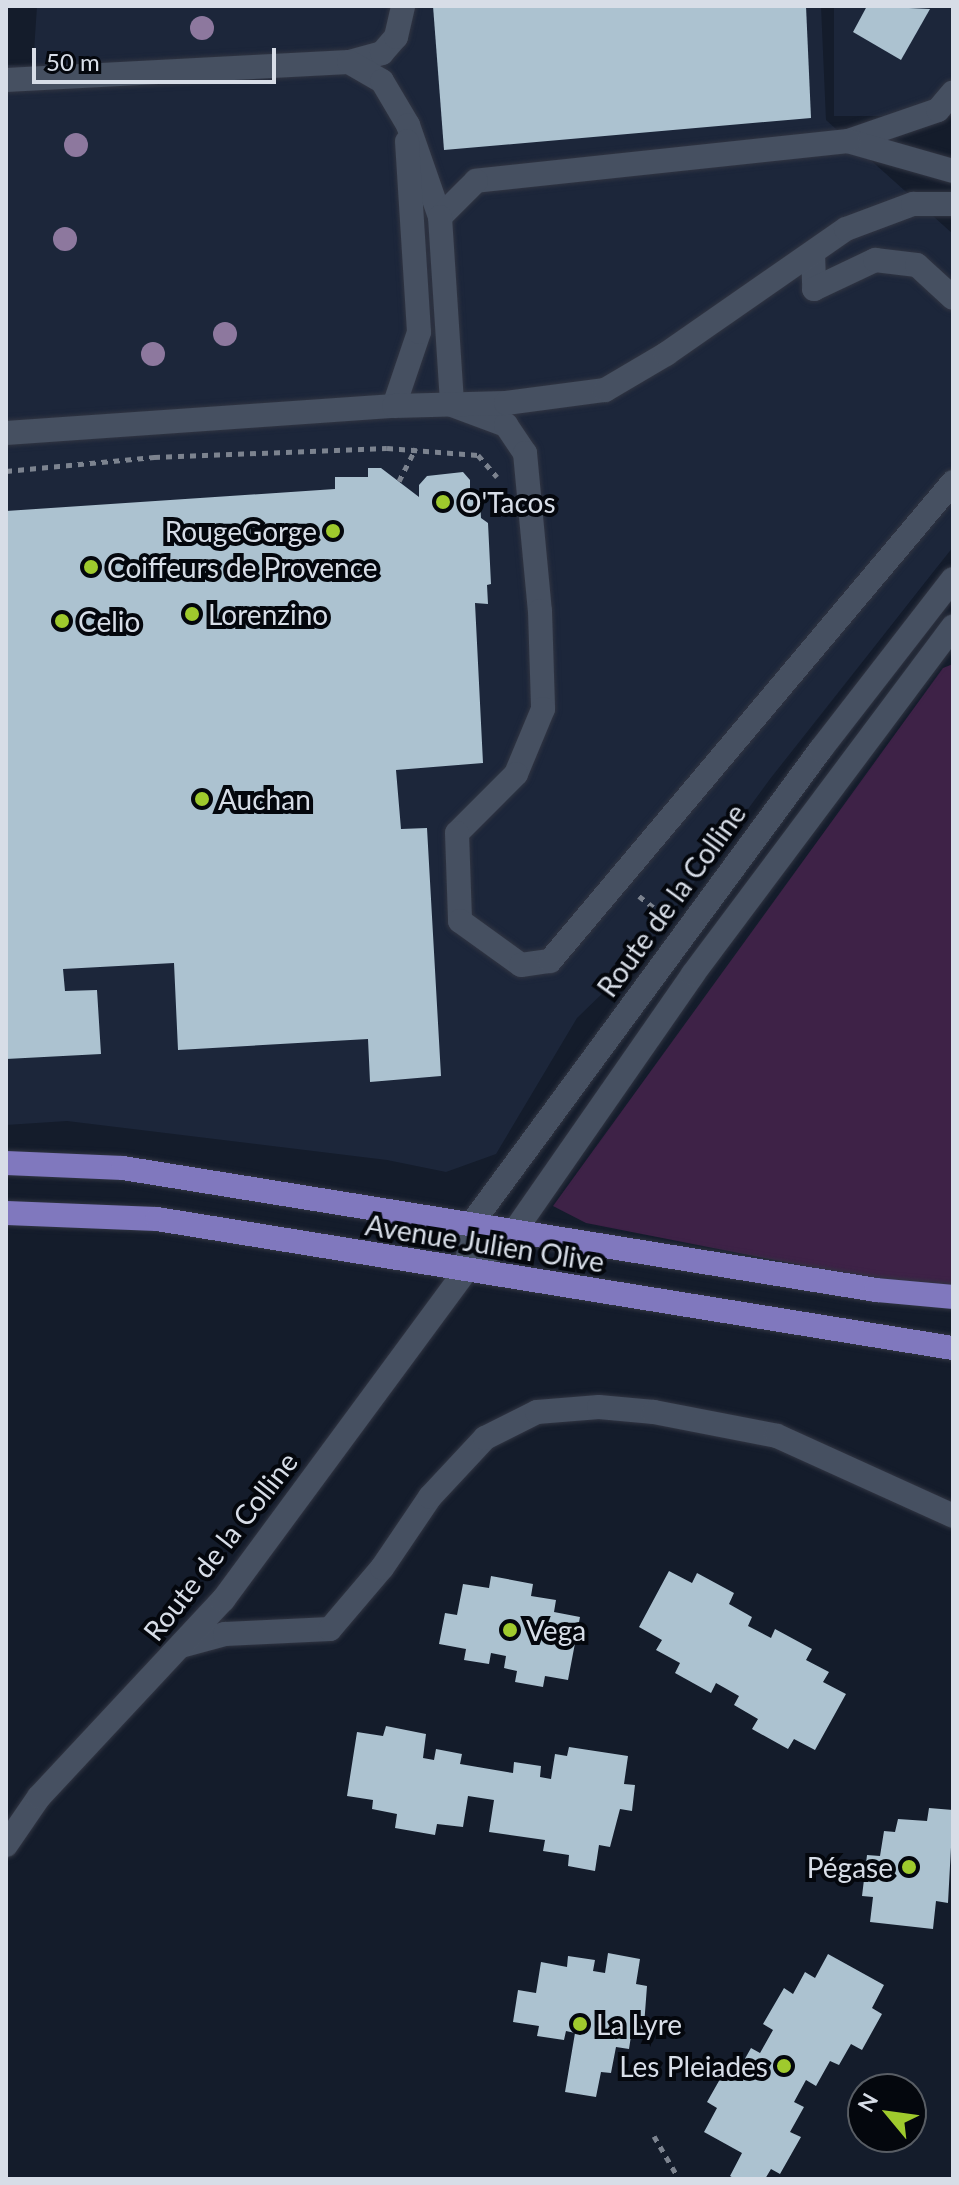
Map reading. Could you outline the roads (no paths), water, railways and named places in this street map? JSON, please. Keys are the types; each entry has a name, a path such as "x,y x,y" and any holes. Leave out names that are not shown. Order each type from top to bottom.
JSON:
{"main road":[{"name":"Avenue Julien Olive","path":"6,1163 123,1168 473,1222 876,1290 953,1297"},
{"name":"Avenue Julien Olive","path":"6,1213 157,1219 953,1348"}],"street":[{"path":"6,80 349,62 382,53 396,37 403,6"},
{"path":"349,62 382,81 407,130 440,217 452,405"},
{"path":"440,217 476,181 848,141 938,110 953,92"},
{"path":"394,406 419,332 407,130"},
{"path":"848,141 953,171"},
{"path":"6,433 394,406 452,405 605,390 846,229 913,204 953,204"},
{"path":"813,253 814,289 875,260 917,265 953,298"},
{"path":"452,405 506,425 525,453 535,521 543,709 516,774 457,833 460,921 521,965 550,961 953,482"},
{"name":"Route de la Colline","path":"466,1271 473,1222 685,931 953,579"},
{"name":"Route de la Colline","path":"6,1845 39,1797 223,1600 466,1271 516,1229 701,962 953,627"},
{"path":"181,1646 225,1634 330,1629 382,1568 430,1497 485,1438 537,1412 599,1407 640,1411 777,1436 953,1516"}],"place":[{"name":"O'Tacos","path":"443,502"},
{"name":"RougeGorge","path":"333,531"},
{"name":"Coiffeurs de Provence","path":"91,567"},
{"name":"Lorenzino","path":"192,614"},
{"name":"Celio","path":"62,621"},
{"name":"Auchan","path":"202,799"},
{"name":"Vega","path":"510,1630"},
{"name":"Pégase","path":"909,1867"},
{"name":"La Lyre","path":"580,2024"},
{"name":"Les Pleiades","path":"784,2066"}]}
